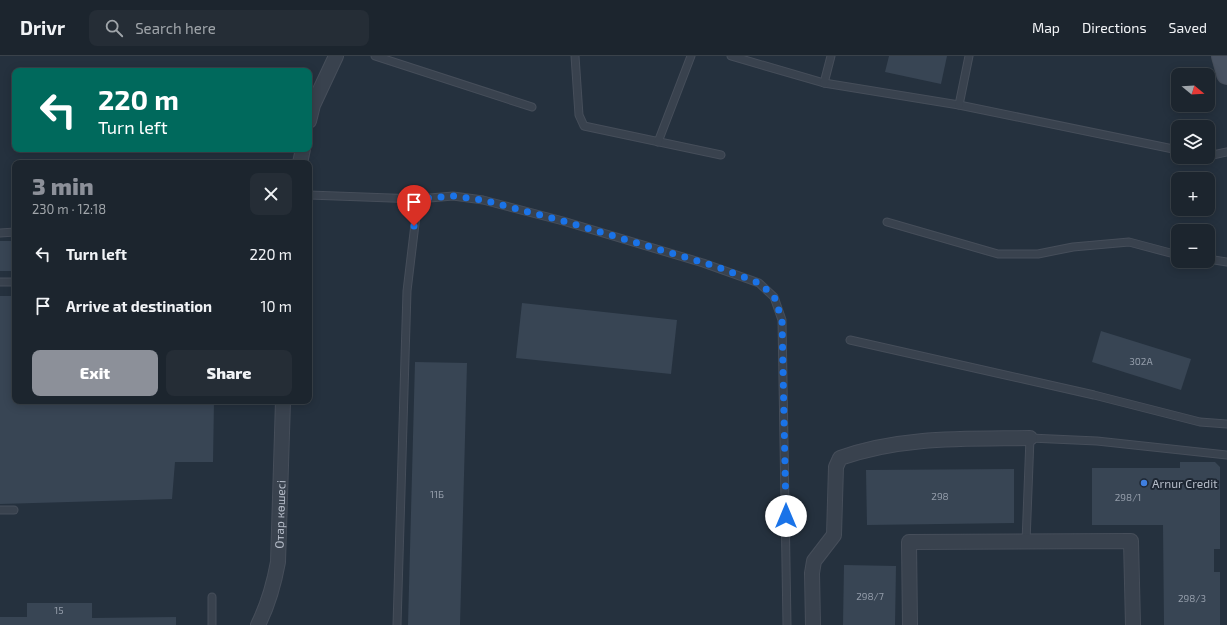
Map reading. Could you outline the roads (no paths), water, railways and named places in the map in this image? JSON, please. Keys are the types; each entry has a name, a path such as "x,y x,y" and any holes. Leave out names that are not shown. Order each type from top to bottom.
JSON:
{"main road":[{"path":"1222,56 1227,74"}],"street":[{"path":"312,104 336,56"},
{"name":"Отар көшесі","path":"258,625 265,612 273,586 278,562 283,404"},
{"path":"813,625 812,573 814,561 834,535 836,467 840,458 853,453 910,441 1030,438"},
{"path":"910,625 909,542 1131,541 1133,625"}],"lane":[{"path":"375,56 532,108"},
{"path":"575,56 579,115 584,126 721,155"},
{"path":"658,142 690,56"},
{"path":"731,56 824,83 959,105 1171,149"},
{"path":"824,83 831,56"},
{"path":"959,105 969,56"},
{"path":"1215,155 1227,152"},
{"path":"312,195 418,199 453,196 483,200 563,221 738,274 759,283 774,296 782,320 784,346 787,625"},
{"path":"397,625 407,291 418,199"},
{"path":"887,222 998,254 1038,254 1072,248 1129,242 1171,253"},
{"path":"0,233 12,232"},
{"path":"1215,260 1227,262"},
{"path":"0,282 12,282"},
{"path":"850,340 1094,395 1200,422 1227,424"},
{"path":"1026,542 1030,438 1097,440 1227,455"},
{"path":"0,510 14,510"},
{"path":"212,597 212,625"}],"place":[{"name":"Arnur Credit","path":"1144,483"}]}
